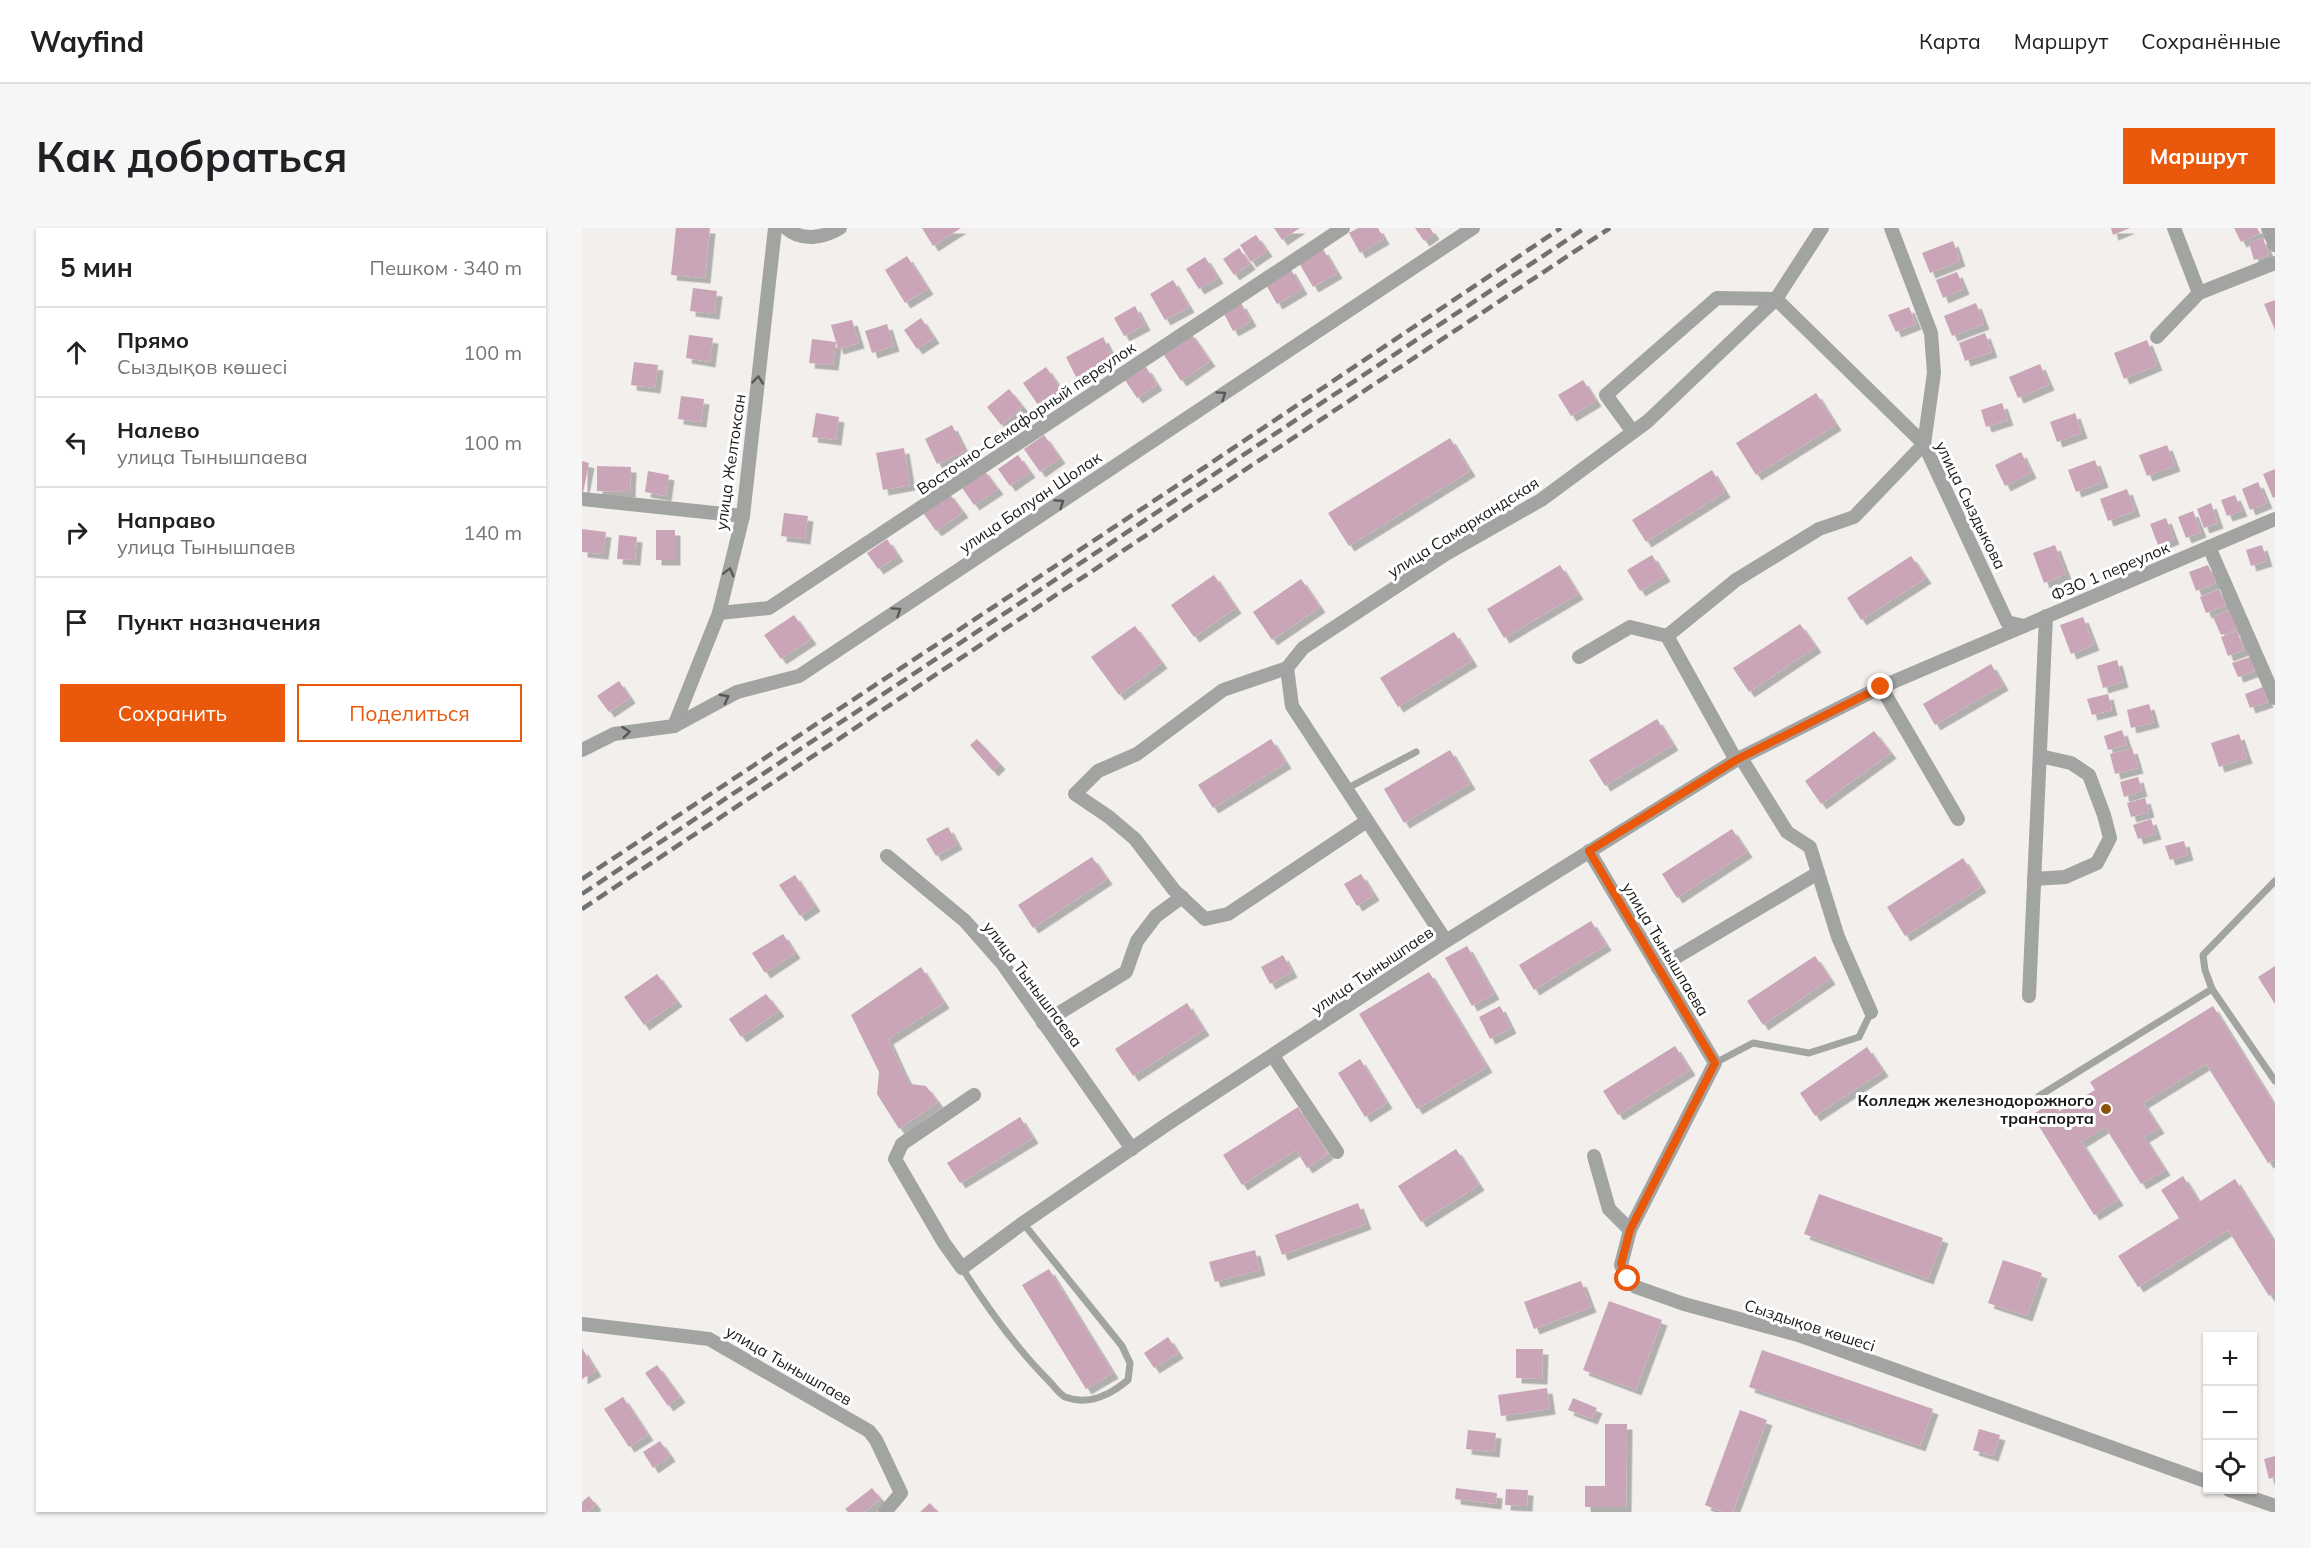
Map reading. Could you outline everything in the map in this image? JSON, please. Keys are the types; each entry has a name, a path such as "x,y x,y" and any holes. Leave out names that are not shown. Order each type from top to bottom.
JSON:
{"street":[{"name":"улица Желтоксан","path":"674,726 719,613 743,516 775,228"},
{"path":"786,228 805,237 820,237 840,228"},
{"name":"Восточно-Семафорный переулок","path":"719,613 769,608 1343,228"},
{"name":"улица Балуан Шолак","path":"582,750 614,734 674,726 737,692 799,676 1473,228"},
{"name":"улица Самаркандская","path":"1182,897 1135,839 1109,817 1075,794 1098,771 1137,753 1223,690 1287,668 1303,648 1446,554 1541,500 1648,421 1776,299 1822,228"},
{"path":"1667,636 1736,580 1819,529 1854,517 1924,444 1934,373 1931,333 1891,228"},
{"path":"2174,228 2199,292"},
{"path":"2268,228 2275,245"},
{"path":"2157,337 2199,292 2275,263"},
{"path":"1633,432 1606,395 1717,298 1776,299"},
{"name":"улица Сыздыкова","path":"1776,299 1924,444 2007,622 2024,626"},
{"path":"582,499 743,516"},
{"name":"ФЗО 1 переулок","path":"2024,626 2275,519"},
{"path":"2209,546 2275,698"},
{"path":"2029,996 2046,616"},
{"name":"улица Тынышпаев","path":"962,1268 1023,1223 1169,1123 1446,941 1738,759 1881,687 2024,626"},
{"path":"1579,657 1630,627 1667,636 1738,759 1787,832 1810,847 1838,937 1872,1012"},
{"path":"1287,668 1292,706 1446,941"},
{"path":"1881,687 1958,819"},
{"path":"2034,879 2065,877 2097,863 2110,838 2089,775 2071,763 2040,756"},
{"path":"1043,1023 1126,972 1137,941 1156,916 1182,897 1205,919 1228,914 1367,821"},
{"name":"улица Тынышпаева","path":"1589,851 1715,1063"},
{"name":"улица Тынышпаева","path":"887,856 966,921 1002,963 1132,1149"},
{"path":"1658,968 1818,873"},
{"path":"1273,1056 1337,1152"},
{"name":"Сыздықов көшесі","path":"1715,1063 1630,1230 1621,1264 1628,1279 1636,1287 1684,1304 1798,1335 2203,1480"},
{"path":"962,1268 944,1243 895,1159 902,1144 974,1095"},
{"path":"1594,1156 1609,1209 1630,1230"},
{"name":"улица Тынышпаев","path":"582,1324 709,1339 869,1431 876,1440 901,1493 885,1512"},
{"path":"2240,1494 2275,1506"}],"lane":[{"path":"1346,789 1416,752"},
{"path":"2275,881 2203,955 2205,970 2212,989 2275,1081"},
{"path":"2039,1096 2212,989"},
{"path":"1715,1063 1753,1043 1809,1053 1859,1037 1872,1012"},
{"path":"962,1268 986,1306 1027,1359 1064,1396 1086,1401 1112,1393 1128,1380 1130,1363 1122,1346 1023,1223"}],"building":[{"path":"676,228 710,228 705,278 671,275"},
{"path":"922,228 961,228 933,246"},
{"path":"1274,228 1300,228 1282,240"},
{"path":"1358,228 1378,228 1384,239 1360,253 1349,233"},
{"path":"1415,228 1430,228 1434,234 1424,241"},
{"path":"2111,228 2130,228 2113,235"},
{"path":"2234,228 2257,228 2260,233 2241,242"},
{"path":"1256,235 1267,251 1251,262 1240,245"},
{"path":"2263,238 2269,255 2254,260 2249,243"},
{"path":"1953,241 1960,261 1930,273 1922,253"},
{"path":"1239,248 1250,264 1234,275 1223,259"},
{"path":"1323,249 1337,273 1313,287 1299,263"},
{"path":"907,256 928,289 905,303 885,270"},
{"path":"1205,257 1218,278 1199,289 1186,269"},
{"path":"1290,268 1302,289 1277,304 1265,283"},
{"path":"1957,272 1964,289 1943,298 1936,280"},
{"path":"1173,280 1189,307 1165,320 1150,294"},
{"path":"693,288 717,291 714,314 690,311"},
{"path":"2275,300 2275,330 2264,304"},
{"path":"1241,303 1251,321 1233,331 1223,312"},
{"path":"1976,303 1984,324 1952,336 1944,316"},
{"path":"1135,306 1145,325 1124,336 1114,318"},
{"path":"1909,307 1916,324 1896,332 1888,315"},
{"path":"921,318 934,338 917,349 904,330"},
{"path":"852,320 859,343 838,349 831,325"},
{"path":"887,324 894,346 872,353 865,331"},
{"path":"1190,332 1210,361 1181,381 1162,352"},
{"path":"1985,333 1992,352 1965,361 1959,343"},
{"path":"689,335 713,338 710,362 686,358"},
{"path":"1103,337 1113,357 1076,377 1066,357"},
{"path":"812,339 836,342 833,365 809,363"},
{"path":"2147,340 2157,365 2124,379 2114,353"},
{"path":"634,362 658,365 655,388 631,385"},
{"path":"2040,364 2049,385 2018,398 2009,377"},
{"path":"1046,367 1061,389 1038,405 1023,383"},
{"path":"1146,367 1157,385 1137,398 1125,380"},
{"path":"1583,380 1596,401 1571,416 1558,395"},
{"path":"1009,389 1023,407 1001,425 987,407"},
{"path":"1816,393 1836,425 1756,475 1736,443"},
{"path":"681,396 704,399 701,422 678,419"},
{"path":"2002,403 2008,420 1986,427 1981,410"},
{"path":"816,413 839,417 836,440 812,437"},
{"path":"2075,413 2082,433 2057,442 2050,422"},
{"path":"952,425 965,451 937,464 925,439"},
{"path":"1044,435 1060,458 1040,472 1024,449"},
{"path":"1450,438 1470,471 1349,546 1328,513"},
{"path":"2167,445 2175,466 2147,476 2139,455"},
{"path":"904,448 910,485 883,490 876,453"},
{"path":"2021,452 2031,473 2005,486 1995,465"},
{"path":"1018,455 1030,472 1010,486 998,469"},
{"path":"2095,460 2103,482 2076,492 2068,470"},
{"path":"582,461 589,463 583,493 582,493"},
{"path":"597,466 631,467 630,492 597,491"},
{"path":"983,469 998,489 974,505 960,485"},
{"path":"2275,469 2275,497 2273,498 2263,474"},
{"path":"1712,470 1725,492 1646,542 1632,520"},
{"path":"648,471 669,475 666,496 645,492"},
{"path":"2258,482 2267,503 2250,510 2242,489"},
{"path":"2127,489 2135,511 2108,521 2100,499"},
{"path":"948,492 963,512 936,531 921,510"},
{"path":"2235,495 2242,511 2227,516 2221,500"},
{"path":"2211,503 2218,523 2204,528 2197,509"},
{"path":"2193,511 2201,532 2186,538 2178,517"},
{"path":"784,513 808,516 805,539 781,536"},
{"path":"2166,518 2174,539 2158,545 2150,524"},
{"path":"582,529 606,532 603,554 582,552"},
{"path":"656,530 675,530 675,560 656,560"},
{"path":"619,535 637,537 635,560 617,559"},
{"path":"887,539 898,556 878,569 867,553"},
{"path":"2055,545 2066,574 2044,583 2033,553"},
{"path":"2262,545 2267,561 2251,566 2246,550"},
{"path":"1652,555 1665,576 1640,591 1627,570"},
{"path":"1911,556 1926,578 1861,620 1847,598"},
{"path":"1560,565 1578,594 1504,638 1487,609"},
{"path":"2208,565 2216,583 2196,591 2189,572"},
{"path":"1214,575 1236,608 1194,637 1171,605"},
{"path":"1301,579 1320,607 1272,640 1253,612"},
{"path":"2219,589 2226,605 2206,613 2200,597"},
{"path":"2230,610 2237,629 2221,635 2213,617"},
{"path":"794,615 811,639 781,659 764,635"},
{"path":"2083,617 2094,645 2071,654 2060,625"},
{"path":"1800,624 1816,647 1749,692 1733,668"},
{"path":"1135,626 1162,663 1119,695 1091,657"},
{"path":"2237,631 2244,650 2228,656 2221,637"},
{"path":"1454,632 1472,661 1398,707 1380,678"},
{"path":"2250,657 2255,671 2238,677 2232,663"},
{"path":"2117,660 2123,682 2103,688 2097,666"},
{"path":"1991,664 2003,685 1935,725 1923,704"},
{"path":"619,681 630,698 609,712 597,696"},
{"path":"2263,687 2268,702 2250,708 2245,694"},
{"path":"2108,694 2112,710 2092,715 2087,699"},
{"path":"2149,704 2154,722 2131,728 2127,710"},
{"path":"1657,719 1673,745 1605,786 1589,760"},
{"path":"2122,730 2127,745 2108,750 2104,736"},
{"path":"1874,731 1891,753 1821,804 1805,781"},
{"path":"2239,734 2247,758 2219,767 2211,743"},
{"path":"977,739 1000,764 993,771 970,745"},
{"path":"1271,739 1286,763 1213,808 1198,785"},
{"path":"2132,748 2138,768 2115,774 2110,754"},
{"path":"1450,750 1470,784 1404,823 1384,789"},
{"path":"2138,777 2142,791 2124,797 2120,782"},
{"path":"2145,798 2149,812 2131,817 2127,803"},
{"path":"2151,819 2156,834 2138,839 2133,825"},
{"path":"948,827 957,844 936,856 926,839"},
{"path":"1732,829 1747,852 1677,898 1662,874"},
{"path":"2184,841 2188,855 2170,860 2165,846"},
{"path":"1092,857 1107,879 1033,928 1018,905"},
{"path":"1963,858 1981,887 1905,936 1887,907"},
{"path":"1361,874 1374,895 1357,906 1344,884"},
{"path":"795,875 815,906 800,916 779,885"},
{"path":"1591,921 1606,945 1534,990 1519,965"},
{"path":"783,934 795,953 765,973 752,953"},
{"path":"1467,946 1494,994 1472,1006 1445,958"},
{"path":"1283,955 1292,972 1270,984 1261,967"},
{"path":"1815,956 1830,979 1763,1025 1747,1001"},
{"path":"2275,966 2275,1004 2258,977"},
{"path":"921,967 944,1003 888,1039 910,1084 926,1086 938,1102 899,1129 877,1094 879,1072 851,1015"},
{"path":"1429,972 1487,1067 1417,1109 1359,1014"},
{"path":"657,974 677,1001 644,1025 624,997"},
{"path":"766,994 779,1011 741,1037 729,1019"},
{"path":"1187,1003 1204,1030 1133,1076 1115,1049"},
{"path":"1500,1006 1511,1028 1490,1039 1479,1017"},
{"name":"Колледж железнодорожного транспорта","path":"2213,1006 2275,1106 2275,1159 2268,1163 2206,1064 2143,1103 2159,1128 2144,1137 2165,1170 2141,1184 2105,1127 2081,1142 2118,1200 2094,1215 2032,1115 2052,1102 2058,1112 2095,1090 2090,1082"},
{"path":"1675,1046 1690,1070 1618,1115 1603,1091"},
{"path":"1867,1047 1883,1071 1815,1116 1800,1093"},
{"path":"1360,1059 1387,1103 1365,1117 1338,1073"},
{"path":"1298,1107 1328,1154 1307,1168 1296,1150 1242,1185 1223,1155"},
{"path":"1020,1117 1033,1138 960,1183 947,1163"},
{"path":"1456,1149 1479,1185 1421,1222 1398,1186"},
{"path":"2183,1176 2199,1202 2235,1179 2275,1243 2275,1292 2269,1296 2228,1230 2138,1287 2118,1256 2179,1218 2161,1190"},
{"path":"1819,1194 1943,1238 1928,1279 1804,1234"},
{"path":"1358,1203 1366,1224 1282,1255 1275,1235"},
{"path":"1255,1250 1260,1270 1215,1282 1209,1262"},
{"path":"2003,1260 2042,1273 2027,1316 1988,1303"},
{"path":"1049,1269 1113,1373 1086,1389 1022,1285"},
{"path":"1581,1281 1591,1307 1534,1329 1524,1302"},
{"path":"1609,1301 1662,1320 1636,1390 1583,1370"},
{"path":"1168,1337 1178,1353 1154,1368 1144,1353"},
{"path":"582,1348 596,1371 582,1379"},
{"path":"1516,1349 1543,1349 1542,1379 1516,1378"},
{"path":"1762,1350 1933,1409 1920,1446 1749,1387"},
{"path":"657,1365 680,1397 668,1406 645,1373"},
{"path":"1547,1388 1550,1409 1501,1416 1498,1395"},
{"path":"623,1397 648,1435 629,1447 604,1409"},
{"path":"1573,1398 1597,1408 1592,1419 1568,1410"},
{"path":"1740,1410 1767,1420 1733,1512 1723,1512 1705,1505"},
{"path":"1605,1424 1627,1424 1626,1507 1585,1507 1585,1486 1605,1486"},
{"path":"1979,1429 2000,1435 1993,1456 1973,1450"},
{"path":"1468,1430 1496,1433 1494,1452 1466,1449"},
{"path":"660,1441 670,1456 653,1468 643,1452"},
{"path":"2275,1456 2275,1477 2269,1479 2264,1459"},
{"path":"872,1488 881,1499 864,1512 848,1512 845,1509"},
{"path":"1456,1488 1497,1493 1496,1504 1455,1499"},
{"path":"1506,1489 1528,1490 1527,1506 1505,1505"},
{"path":"589,1496 596,1505 587,1512 582,1512 582,1502"},
{"path":"930,1503 938,1512 920,1512"}],"railway":[{"path":"582,879 1202,469 1561,228"},
{"path":"582,894 1585,228"},
{"path":"582,909 1610,228"}],"place":[{"name":"Колледж железнодорожного транспорта","path":"2106,1109"}],"route":[{"path":"1628,1279 1621,1264 1630,1230 1715,1063 1589,851 1736,760 1881,687"}]}
